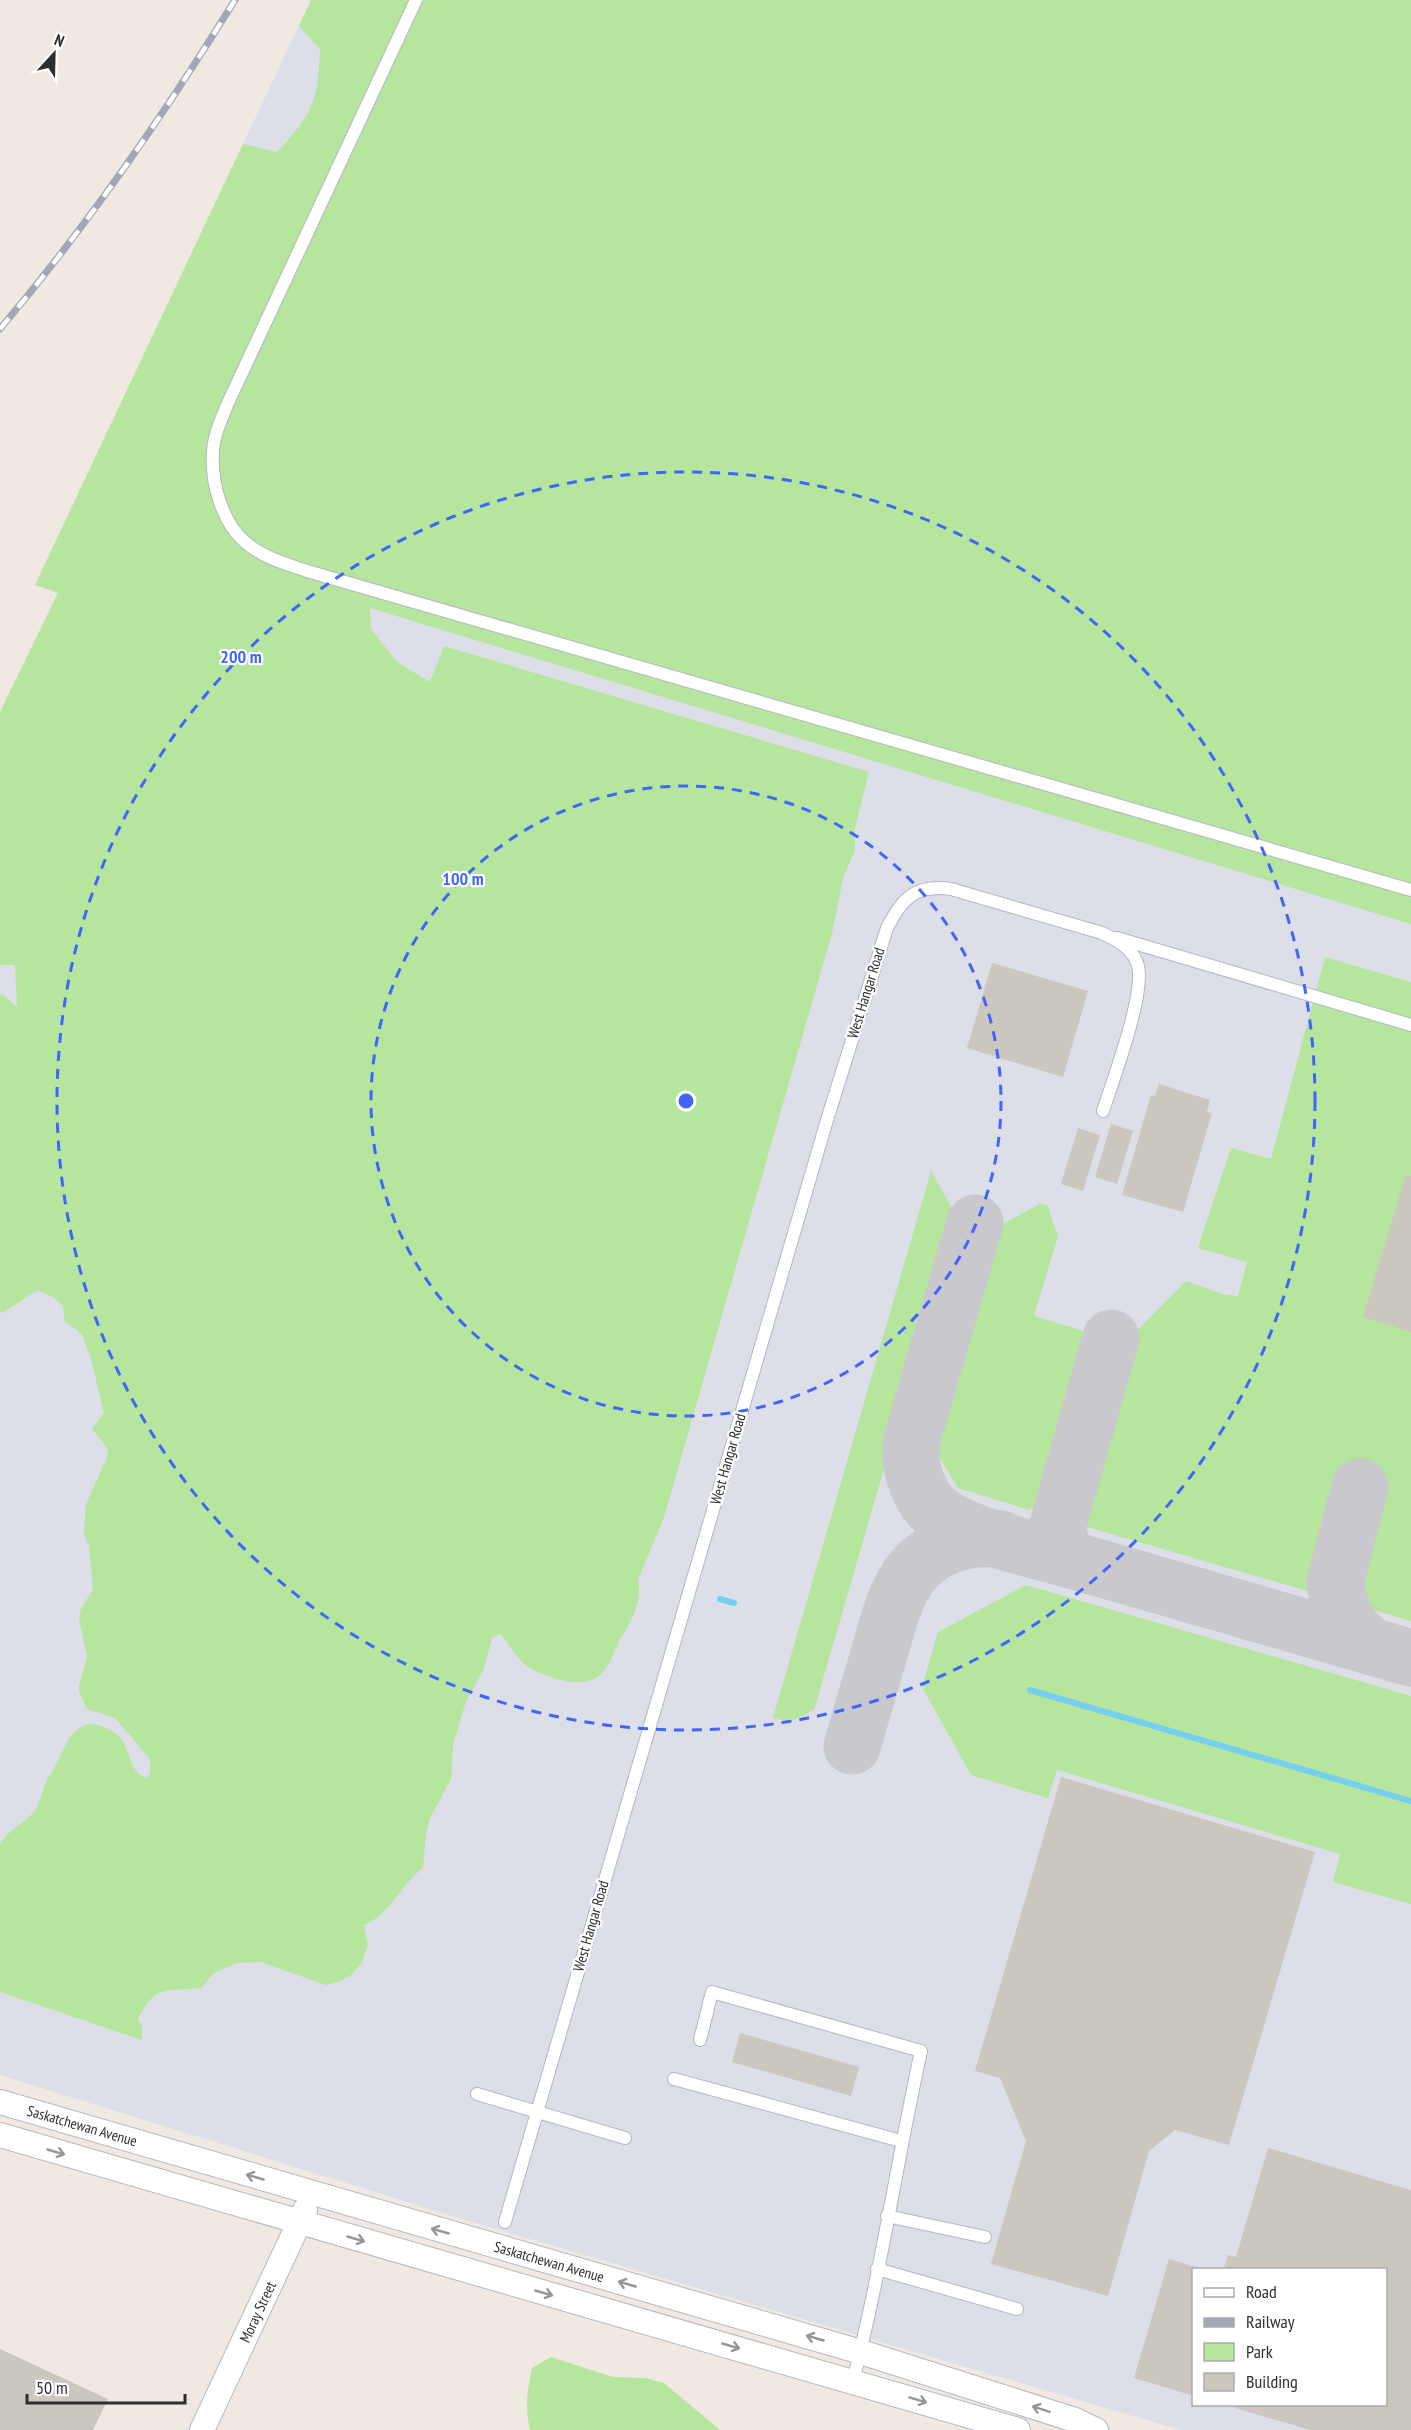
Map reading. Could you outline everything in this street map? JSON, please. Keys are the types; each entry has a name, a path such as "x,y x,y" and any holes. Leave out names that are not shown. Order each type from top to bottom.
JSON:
{"street":[{"name":"Saskatchewan Avenue","path":"0,2102 861,2352 1075,2420 1096,2430"},
{"name":"Saskatchewan Avenue","path":"0,2135 1018,2430"},
{"name":"Moray Street","path":"202,2430 300,2223 311,2193"}],"lane":[{"path":"416,0 218,430 213,452 213,477 230,523 244,541 263,554 307,571 1411,890"},
{"name":"West Hangar Road","path":"505,2222 827,1120 886,928 895,911 906,898 919,891 933,887 951,889 1411,1025"},
{"name":"West Hangar Road","path":"1102,933 1115,939 1134,956 1139,979 1127,1034 1103,1111"},
{"path":"700,2040 712,1992 921,2051 901,2140 872,2306 853,2381"},
{"path":"675,2079 901,2140"},
{"path":"477,2094 625,2138"},
{"path":"887,2216 985,2237"},
{"path":"877,2269 1017,2309"}],"shaded area":[{"path":"311,0 1411,0 1411,2430 1181,2430 459,2218 0,2075 0,712 58,593 35,585"}],"green space":[{"path":"311,0 1411,0 1411,924 370,608 371,629 397,662 430,682 444,646 869,772 855,828 855,850 843,878 832,933 664,1517 638,1580 639,1596 635,1611 607,1666 600,1675 588,1681 558,1679 528,1667 500,1633 492,1638 483,1671 466,1701 453,1745 451,1779 430,1818 426,1833 423,1868 381,1914 364,1925 368,1945 361,1964 350,1976 326,1985 261,1962 236,1963 214,1973 201,1988 171,1990 157,1994 144,2007 138,2019 142,2027 142,2040 0,1992 0,1844 8,1834 33,1813 47,1779 68,1740 81,1727 90,1724 101,1726 115,1733 124,1744 135,1769 145,1778 150,1774 150,1759 115,1718 87,1709 79,1692 87,1657 79,1619 81,1608 93,1590 89,1546 84,1534 86,1504 108,1455 107,1448 92,1429 104,1413 91,1359 82,1335 65,1322 63,1306 53,1297 38,1290 2,1313 0,1312 0,994 17,1007 15,965 0,965 0,712 58,593 35,585 243,144 277,152 299,127 311,106 318,82 320,49 299,26"},
{"path":"1325,957 1411,982 1411,1621 1087,1527 1077,1506 1125,1343 1186,1281 1222,1294 1238,1296 1247,1262 1198,1248 1231,1148 1271,1159"},
{"path":"931,1171 957,1217 814,1710 790,1722 773,1718"},
{"path":"1040,1204 1047,1205 1058,1236 1034,1316 1097,1335 1049,1498 1029,1510 958,1488 932,1445 995,1228"},
{"path":"1026,1585 1411,1696 1411,1904 1333,1882 1340,1854 1057,1770 1048,1798 971,1775 922,1687 938,1632"},
{"path":"551,2357 613,2377 646,2378 664,2383 720,2430 530,2430 527,2399 532,2368"}],"building":[{"path":"992,963 1088,991 1063,1077 967,1048"},
{"path":"1159,1084 1210,1100 1207,1112 1212,1113 1183,1212 1122,1195 1151,1095 1155,1096"},
{"path":"1111,1124 1133,1131 1117,1184 1095,1177"},
{"path":"1078,1128 1100,1135 1083,1191 1061,1184"},
{"path":"1406,1174 1411,1176 1411,1332 1363,1317"},
{"path":"1061,1777 1315,1852 1229,2145 1175,2130 1149,2151 1108,2296 991,2264 1026,2141 1000,2078 975,2071"},
{"path":"740,2033 859,2067 851,2096 732,2062"},
{"path":"1268,2148 1411,2190 1411,2430 1310,2430 1228,2406 1387,2406 1387,2268 1224,2268 1228,2255 1236,2257"},
{"path":"1169,2259 1199,2268 1192,2268 1192,2395 1134,2378"},
{"path":"0,2349 108,2399 93,2430 0,2430"}],"waterway":[{"path":"720,1599 734,1603"},
{"path":"1030,1690 1411,1801"}],"taxiway":[{"path":"975,1223 911,1443 916,1482 925,1500 939,1514 966,1529 1075,1561 1064,1552 1057,1528 1111,1338"},
{"path":"1360,1487 1335,1583 1343,1612 1348,1621 1359,1636 1375,1648"},
{"path":"852,1746 890,1615 907,1578 917,1566 941,1549 970,1540 1001,1539"},
{"path":"1075,1561 1411,1658"}],"railway":[{"path":"0,329 124,169 235,0"}]}
